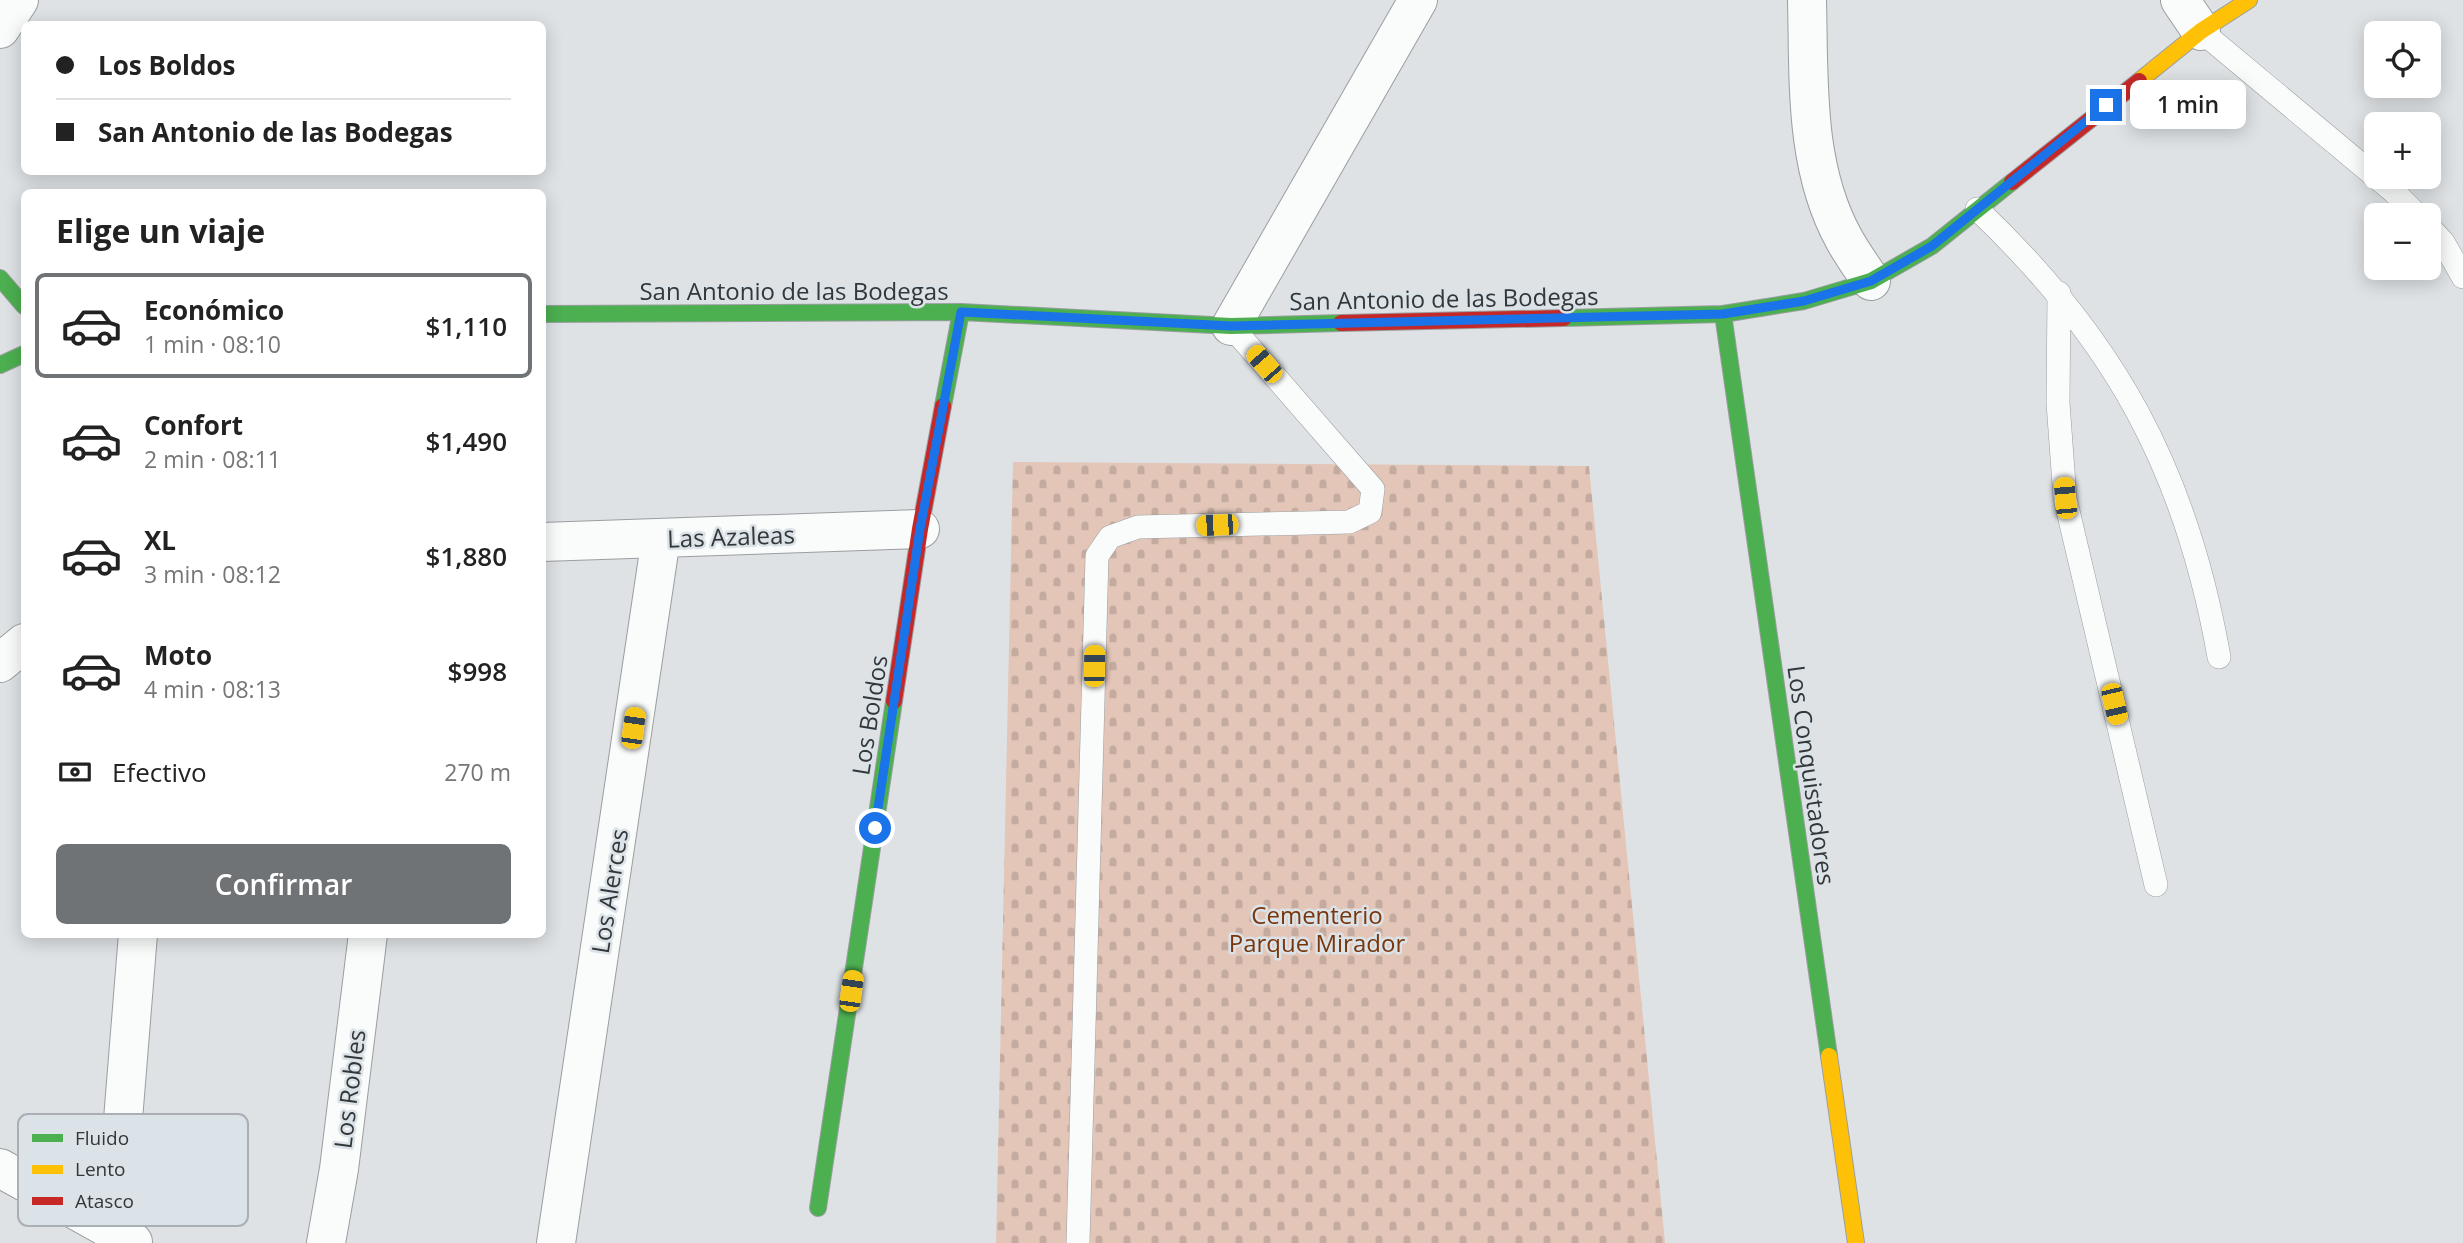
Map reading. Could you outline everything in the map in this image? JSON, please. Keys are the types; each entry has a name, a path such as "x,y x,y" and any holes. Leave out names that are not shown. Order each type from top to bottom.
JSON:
{"street":[{"path":"0,29 19,0"},
{"path":"1231,326 1418,0"},
{"path":"1807,0 1810,122 1820,175 1843,237 1871,281"},
{"path":"2179,0 2201,31"},
{"name":"San Antonio de las Bodegas","path":"546,314 961,312 1231,326 1723,314 1804,301 1871,281 1932,246 2201,31 2249,0"},
{"path":"0,278 21,302"},
{"name":"Los Boldos","path":"818,1208 920,529 961,312"},
{"name":"Los Conquistadores","path":"1723,314 1856,1243"},
{"path":"0,365 21,355"},
{"name":"Las Azaleas","path":"546,542 920,529"},
{"name":"Los Alerces","path":"556,1243 662,538"},
{"path":"0,663 21,646"},
{"path":"130,1114 138,938"},
{"name":"Los Robles","path":"326,1243 339,1169 368,938"},
{"path":"0,1168 18,1178"},
{"path":"104,1226 124,1237"}],"lane":[{"path":"2201,31 2405,203"},
{"path":"1978,209 2059,293 2124,385 2172,481 2199,562 2218,657"},
{"path":"2441,239 2463,277"},
{"path":"2059,293 2058,403 2065,498 2156,885"},
{"path":"1079,1243 1097,556 1110,537 1138,527 1349,522 1370,512 1373,489 1231,326"}],"green space":[{"name":"Cementerio Parque Mirador","path":"1013,462 1589,466 1665,1243 996,1243"}],"traffic: fast":[{"path":"1564,318 1723,314 1804,301 1871,281 1932,246 2012,182"},
{"path":"0,278 21,302"},
{"path":"546,314 961,312 1231,326 1341,323"},
{"path":"943,406 961,312"},
{"path":"1723,314 1829,1056"},
{"path":"0,365 21,355"},
{"path":"818,1208 894,701"}],"traffic: slow":[{"path":"2139,81 2201,31 2249,0"},
{"path":"1829,1056 1856,1243"}],"traffic: jam":[{"path":"2012,182 2139,81"},
{"path":"1341,323 1564,318"},
{"path":"894,701 920,529 943,406"}],"route":[{"path":"875,828 920,529 961,312 1231,326 1723,314 1804,301 1871,281 1932,246 2106,105"}]}
